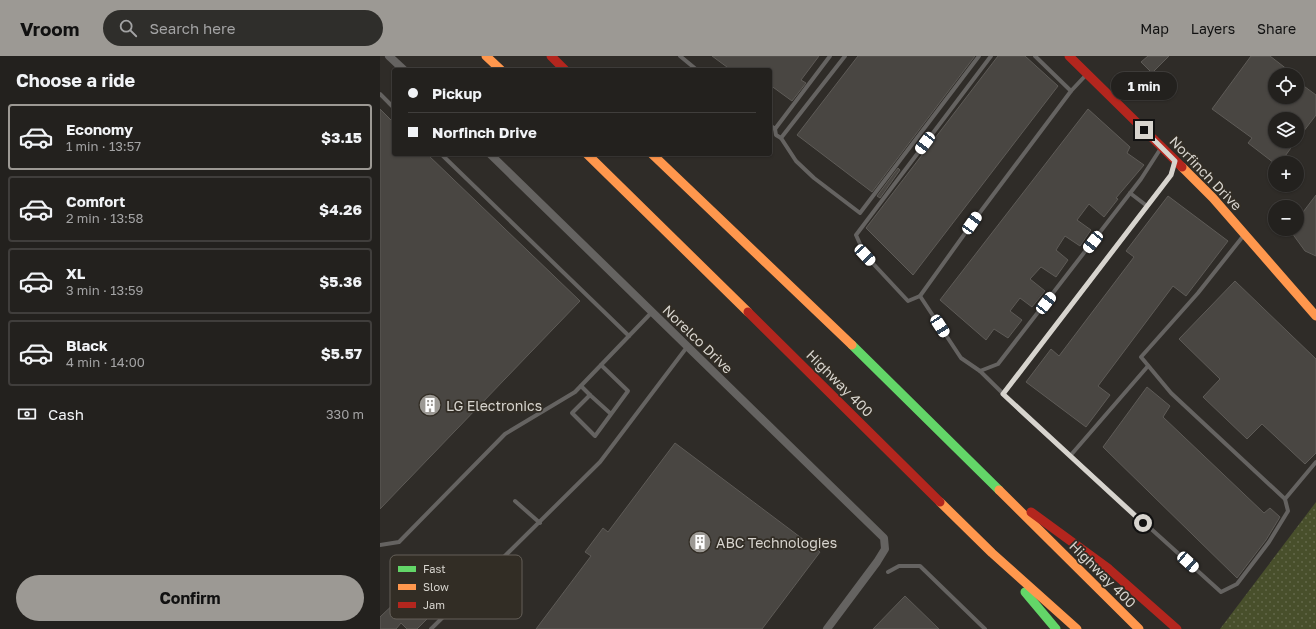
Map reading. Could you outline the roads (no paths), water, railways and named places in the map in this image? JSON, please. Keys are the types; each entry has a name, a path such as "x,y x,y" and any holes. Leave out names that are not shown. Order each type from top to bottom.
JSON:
{"main road":[{"path":"486,56 499,68"},
{"path":"551,56 563,68"},
{"name":"Norfinch Drive","path":"1069,56 1213,198 1316,316"},
{"name":"Highway 400","path":"589,156 992,553 1077,629"},
{"name":"Highway 400","path":"654,156 826,320 1139,629"},
{"path":"994,486 1109,569 1177,629"},
{"path":"992,553 1056,629"}],"street":[{"path":"389,56 402,68"},
{"name":"Norelco Drive","path":"492,156 884,538 885,549 870,573 827,629"}],"lane":[{"path":"680,56 695,68"},
{"path":"830,56 775,129 776,135 780,138 796,161 814,178 860,213 979,56"},
{"path":"780,138 845,56"},
{"path":"991,56 856,235 865,255 908,301 920,296 981,211 1071,91 1087,74"},
{"path":"1035,56 1071,91"},
{"path":"380,94 392,106"},
{"path":"980,371 998,364 1130,193 1161,147"},
{"path":"444,156 629,336"},
{"path":"1003,394 1171,175 1175,161"},
{"path":"1130,193 1147,206"},
{"path":"920,296 961,358 980,371 1070,456 1221,592 1237,584 1270,542 1288,512 1286,499 1171,393 1141,357 1198,293 1244,234"},
{"path":"380,545 399,542 505,434 575,392 652,312"},
{"path":"507,555 600,462 687,347"},
{"path":"590,395 572,413 595,436 628,391 601,365"},
{"path":"1070,456 1148,366"},
{"path":"581,386 611,414"},
{"path":"1286,499 1316,462"},
{"path":"515,501 540,523"},
{"path":"888,572 899,566 920,566 985,629"},
{"path":"431,629 441,619"}],"place":[{"name":"LG Electronics","path":"430,405"},
{"name":"ABC Technologies","path":"700,542"}]}
